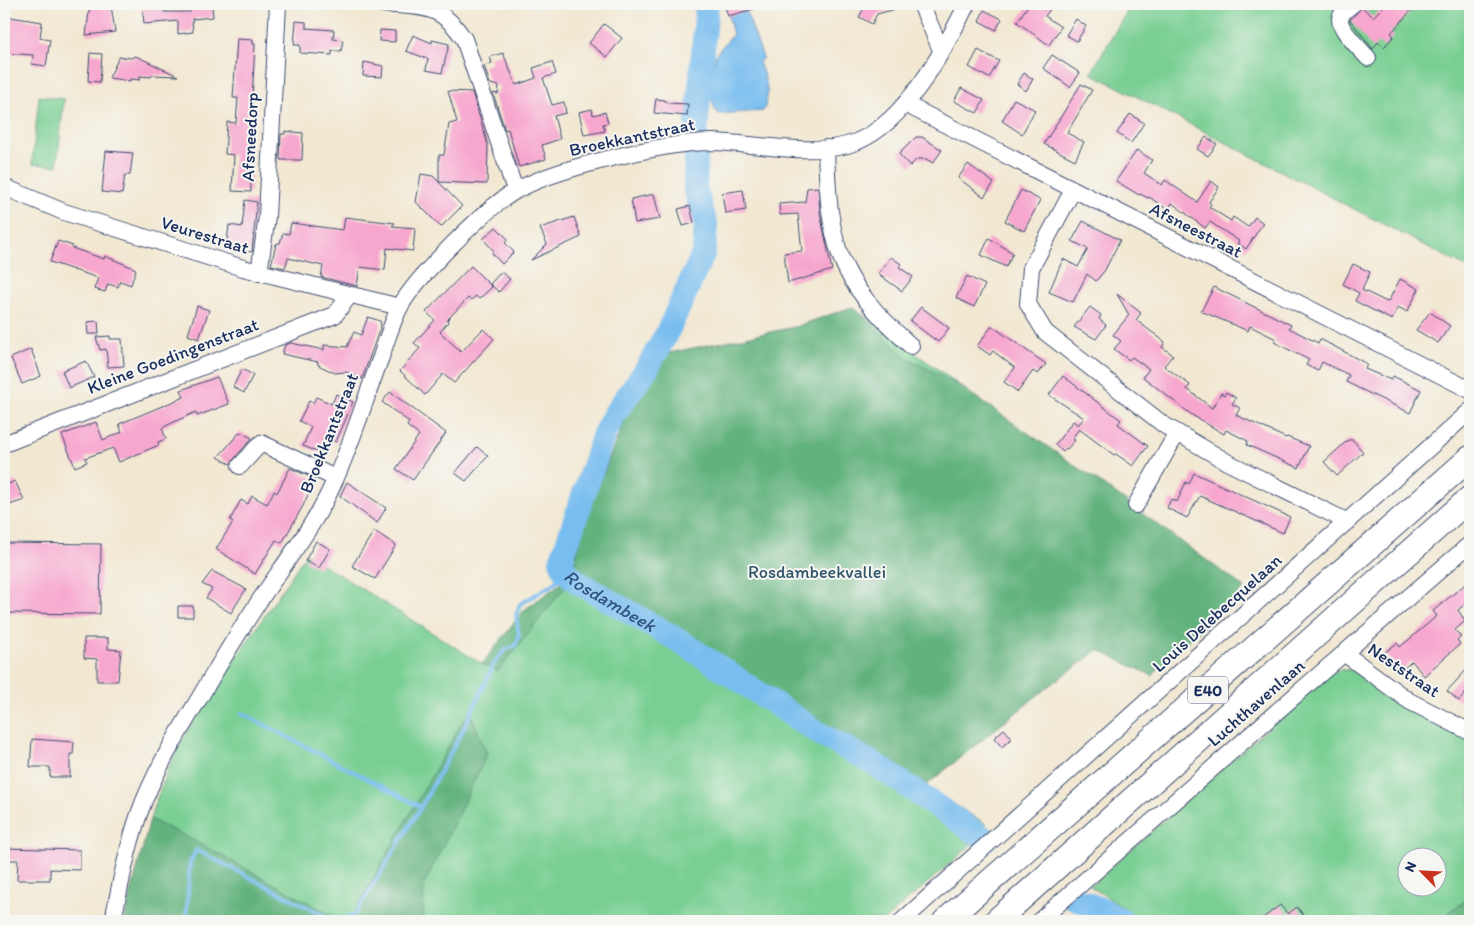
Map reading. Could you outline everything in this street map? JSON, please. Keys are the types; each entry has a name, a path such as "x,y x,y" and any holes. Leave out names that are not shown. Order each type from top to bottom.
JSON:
{"highway":[{"name":"E40","path":"946,921 1470,458"},
{"name":"E40","path":"996,921 1470,498"}],"street":[{"name":"Afsneedorp","path":"260,273 266,216 278,4"},
{"path":"383,4 424,6 452,21 464,39 515,190"},
{"path":"921,4 941,50"},
{"name":"Broekkantstraat","path":"113,921 122,874 138,817 162,759 242,627 328,495 400,307 423,277 493,205 515,190 585,165 669,146 709,142 773,148 826,148 855,143 876,131 905,104 941,50 966,4"},
{"path":"1353,4 1343,12 1340,19 1342,28 1368,58"},
{"name":"Afsneestraat","path":"905,104 1470,390"},
{"path":"826,148 830,216 834,242 843,266 866,302 911,346"},
{"name":"Veurestraat","path":"4,187 64,212 260,273 400,307"},
{"path":"1073,190 1031,268 1028,304 1045,332 1164,425 1227,462 1348,522"},
{"name":"Kleine Goedingenstraat","path":"4,444 335,315 349,296"},
{"name":"Louis Delebecquelaan","path":"902,921 1470,411"},
{"path":"1136,505 1177,433"},
{"path":"240,466 261,443 335,478"},
{"name":"Luchthavenlaan","path":"1039,921 1470,544"},
{"name":"Neststraat","path":"1344,653 1409,702 1470,732"}],"green space":[{"path":"1131,4 1470,4 1470,269 1091,73"},
{"path":"39,96 64,99 57,166 32,164"},
{"name":"Rosdambeekvallei","path":"852,307 1242,591 1095,649 925,786 986,824 971,845 884,921 124,921 153,809 170,764 189,728 306,554 482,664 498,671 571,576 586,517 634,396 655,356 795,327"},
{"path":"852,307 908,358 958,385 1095,479 1245,588 1156,671 1153,676 1098,650 1041,692 924,787 832,732 699,648 574,576 498,671 482,664 524,610 571,576 586,517 634,396 655,356 795,327"},
{"path":"1339,670 1351,670 1395,702 1470,739 1470,897 1438,921 1336,921 1333,917 1327,921 1143,921 1090,886 1327,676"},
{"path":"471,714 487,754 424,885 423,921 349,921 463,721"},
{"path":"150,819 191,839 342,921 124,921"},
{"path":"1470,897 1470,921 1438,921"}],"water":[{"path":"746,11 763,58 759,62 767,86 766,105 763,111 719,114 715,110 712,99 707,97 709,64 714,63 716,54 733,34 728,16"}],"building":[{"path":"90,4 111,5 115,32 86,35"},
{"path":"142,4 164,4 164,12 190,12 192,4 207,4 212,5 213,17 192,19 193,32 178,34 178,21 144,24"},
{"path":"724,4 760,4 761,7 728,16"},
{"path":"866,4 903,4 903,7 877,14 872,24 859,17"},
{"path":"1029,4 1054,4 1045,16 1061,27 1049,45 1017,22"},
{"path":"1386,4 1417,4 1391,33 1394,36 1384,47 1378,42 1373,49 1350,20 1362,7 1373,17"},
{"path":"984,10 1002,19 996,30 979,21"},
{"path":"4,16 42,22 40,38 50,40 46,66 32,64 33,55 4,53"},
{"path":"1076,19 1086,26 1077,41 1066,35"},
{"path":"296,21 306,22 306,28 334,30 333,39 343,40 341,51 332,51 332,55 300,53 300,45 294,45"},
{"path":"604,24 622,38 607,57 589,43"},
{"path":"380,30 395,31 395,42 379,41"},
{"path":"413,35 432,43 432,40 449,44 442,73 426,70 428,59 406,51"},
{"path":"237,39 253,40 253,44 255,44 250,139 251,192 232,191 234,155 225,154 227,122 236,123 238,98 233,98"},
{"path":"978,50 999,61 989,78 969,67"},
{"path":"90,53 102,54 100,82 88,81"},
{"path":"503,53 516,85 536,78 533,68 552,62 556,74 543,78 552,105 564,102 566,113 554,116 560,139 542,145 546,159 519,167 508,129 505,130 493,93 498,94 499,86 490,84 484,66 492,63 490,57"},
{"path":"1052,55 1080,73 1070,87 1043,68"},
{"path":"134,56 178,76 140,76 140,80 130,79 130,81 109,78 119,57 132,58"},
{"path":"364,62 383,66 382,77 363,76"},
{"path":"1024,73 1033,79 1026,91 1017,84"},
{"path":"1081,84 1092,90 1067,133 1084,142 1075,160 1044,144"},
{"path":"961,88 984,100 977,113 954,101"},
{"path":"448,91 472,92 488,145 487,184 439,182 439,155 444,155 449,124 457,122"},
{"path":"656,99 664,100 668,103 688,104 687,116 654,113"},
{"path":"1014,99 1035,110 1022,134 1002,121"},
{"path":"592,109 593,115 605,112 608,123 603,124 605,131 584,135 579,112"},
{"path":"1130,114 1144,123 1131,143 1117,133"},
{"path":"285,131 303,133 302,160 280,160 281,134 285,134"},
{"path":"916,137 922,137 942,150 933,163 926,159 917,159 910,166 899,154"},
{"path":"1206,137 1217,144 1208,156 1197,149"},
{"path":"1137,150 1152,160 1144,173 1162,185 1165,180 1197,202 1211,181 1219,187 1209,202 1211,204 1209,207 1231,221 1233,217 1248,227 1255,217 1263,223 1246,249 1237,243 1239,241 1210,222 1205,228 1172,203 1168,210 1149,197 1139,195 1116,181"},
{"path":"106,151 133,153 130,175 125,175 122,194 102,192"},
{"path":"968,164 994,183 984,197 958,178"},
{"path":"421,174 433,176 462,206 441,227 416,202"},
{"path":"818,187 820,213 832,270 788,283 784,253 802,251 798,214 780,215 779,204 805,202 807,188"},
{"path":"743,190 746,210 725,213 722,193"},
{"path":"1021,190 1040,200 1024,231 1005,221"},
{"path":"654,194 660,219 635,223 631,199"},
{"path":"245,200 257,202 252,252 226,249 229,225 242,227"},
{"path":"690,206 694,223 683,226 678,209"},
{"path":"345,217 395,223 392,226 415,228 413,251 387,248 385,270 360,267 357,286 321,277 323,266 288,258 285,268 271,265 276,244 280,243 283,233 289,234 291,223 343,230"},
{"path":"574,217 581,237 531,260 547,244 540,228"},
{"path":"1083,221 1120,240 1105,270 1096,281 1087,274 1073,302 1049,292 1063,259 1078,267 1088,249 1072,241"},
{"path":"496,227 508,239 505,243 514,252 502,264 483,239"},
{"path":"989,238 1013,253 1006,267 981,255"},
{"path":"58,241 73,246 72,248 104,259 105,256 136,269 131,285 120,281 118,287 108,284 105,292 94,289 98,278 50,262"},
{"path":"891,257 901,264 899,267 913,277 902,291 878,274"},
{"path":"1353,264 1370,272 1362,290 1385,301 1388,302 1400,279 1419,289 1407,312 1398,307 1392,320 1355,301 1359,293 1343,284"},
{"path":"471,266 492,287 479,299 476,296 471,300 468,298 447,320 448,322 440,332 461,352 483,329 494,339 454,383 443,374 425,395 400,371 420,348 414,343 435,320 426,312"},
{"path":"501,272 510,279 499,292 490,284"},
{"path":"967,276 985,285 974,307 956,298"},
{"path":"1214,287 1291,325 1289,328 1318,343 1320,339 1367,364 1365,369 1391,380 1393,376 1421,390 1410,413 1346,382 1349,375 1322,362 1318,371 1306,365 1309,360 1274,342 1276,339 1250,326 1248,331 1201,311"},
{"path":"1117,294 1141,313 1136,320 1165,342 1162,347 1173,355 1164,366 1190,385 1187,389 1212,408 1221,393 1224,395 1226,392 1236,398 1232,404 1240,408 1236,415 1286,438 1309,446 1299,468 1247,445 1248,441 1226,430 1224,434 1192,415 1143,377 1149,369 1132,357 1129,360 1114,349 1121,341 1113,335 1129,315"},
{"path":"197,306 209,310 199,339 188,335"},
{"path":"921,307 949,328 938,342 910,321"},
{"path":"1090,307 1101,315 1099,319 1106,325 1096,339 1074,327"},
{"path":"1430,312 1450,326 1438,343 1416,330"},
{"path":"368,317 380,321 381,325 362,379 346,372 335,373 318,365 318,362 282,354 285,345 291,343 324,350 324,345 347,347 354,332 361,335"},
{"path":"98,321 99,334 88,334 87,322"},
{"path":"992,326 1046,364 1038,374 1033,371 1018,392 1004,382 1015,368 993,351 990,355 977,346"},
{"path":"110,336 110,339 122,339 124,366 108,367 106,349 100,350 96,337"},
{"path":"31,349 41,376 22,384 11,358"},
{"path":"86,361 94,377 69,388 62,371"},
{"path":"242,369 253,375 244,393 233,387"},
{"path":"1063,376 1121,420 1118,424 1148,446 1133,466 1116,454 1114,455 1079,429 1072,438 1075,440 1063,452 1055,445 1073,421 1078,425 1084,418 1049,395"},
{"path":"217,377 229,404 197,416 196,412 162,428 166,439 158,442 159,445 119,462 113,448 85,458 87,462 75,467 62,435 96,422 103,440 122,432 119,424 184,397 181,390"},
{"path":"390,392 446,433 413,480 396,469 419,435 407,426 409,422 382,402"},
{"path":"336,394 353,402 336,442 330,439 321,453 303,446 311,427 299,421 309,401 313,403 316,397 332,404"},
{"path":"240,432 252,438 230,464 218,457"},
{"path":"1348,440 1353,440 1363,452 1337,476 1324,462"},
{"path":"477,447 488,456 466,481 455,473"},
{"path":"290,468 315,479 303,506 282,543 276,540 255,574 216,549 233,522 230,520 241,500 248,504 252,496 267,504 274,491 277,493"},
{"path":"1194,473 1290,517 1283,533 1200,496 1187,518 1167,508 1171,499 1177,502 1186,482 1189,484"},
{"path":"15,481 24,500 4,507 4,486"},
{"path":"347,482 386,508 377,523 340,496"},
{"path":"374,531 396,545 375,579 352,566"},
{"path":"316,541 330,549 319,568 305,561"},
{"path":"6,543 101,544 100,614 4,613"},
{"path":"212,571 246,589 231,613 206,598 212,589 202,584"},
{"path":"1470,580 1470,600 1458,610 1465,621 1455,630 1461,637 1457,640 1460,644 1424,676 1412,661 1400,672 1384,653 1397,643 1400,647 1437,616 1433,611"},
{"path":"178,606 193,606 193,617 178,617"},
{"path":"84,638 108,638 108,649 121,650 118,681 97,681 97,659 84,658"},
{"path":"1470,666 1470,688 1459,701 1447,691"},
{"path":"1004,729 1012,738 1002,747 994,738"},
{"path":"32,739 74,742 73,754 70,754 70,777 50,777 50,767 30,767"},
{"path":"4,848 80,850 80,870 50,869 50,880 17,880 18,860 4,860"},
{"path":"1280,905 1288,914 1297,907 1308,921 1259,921"}],"waterway":[{"name":"Rosdambeek","path":"696,132 707,4"},
{"path":"701,79 709,79"},
{"name":"Rosdambeek","path":"696,156 695,189 706,224 704,252 667,333 646,370 615,413 604,434 561,561 566,572 579,583 683,643 822,735 876,765 985,839"},
{"path":"186,921 190,863 196,850 327,917 345,919 356,913 421,807 463,730 496,660 505,650 515,646 519,636 516,615 520,604 555,583 564,569"},
{"path":"242,713 421,807"},
{"name":"Rosdambeek","path":"1074,898 1105,911 1122,921"}]}
